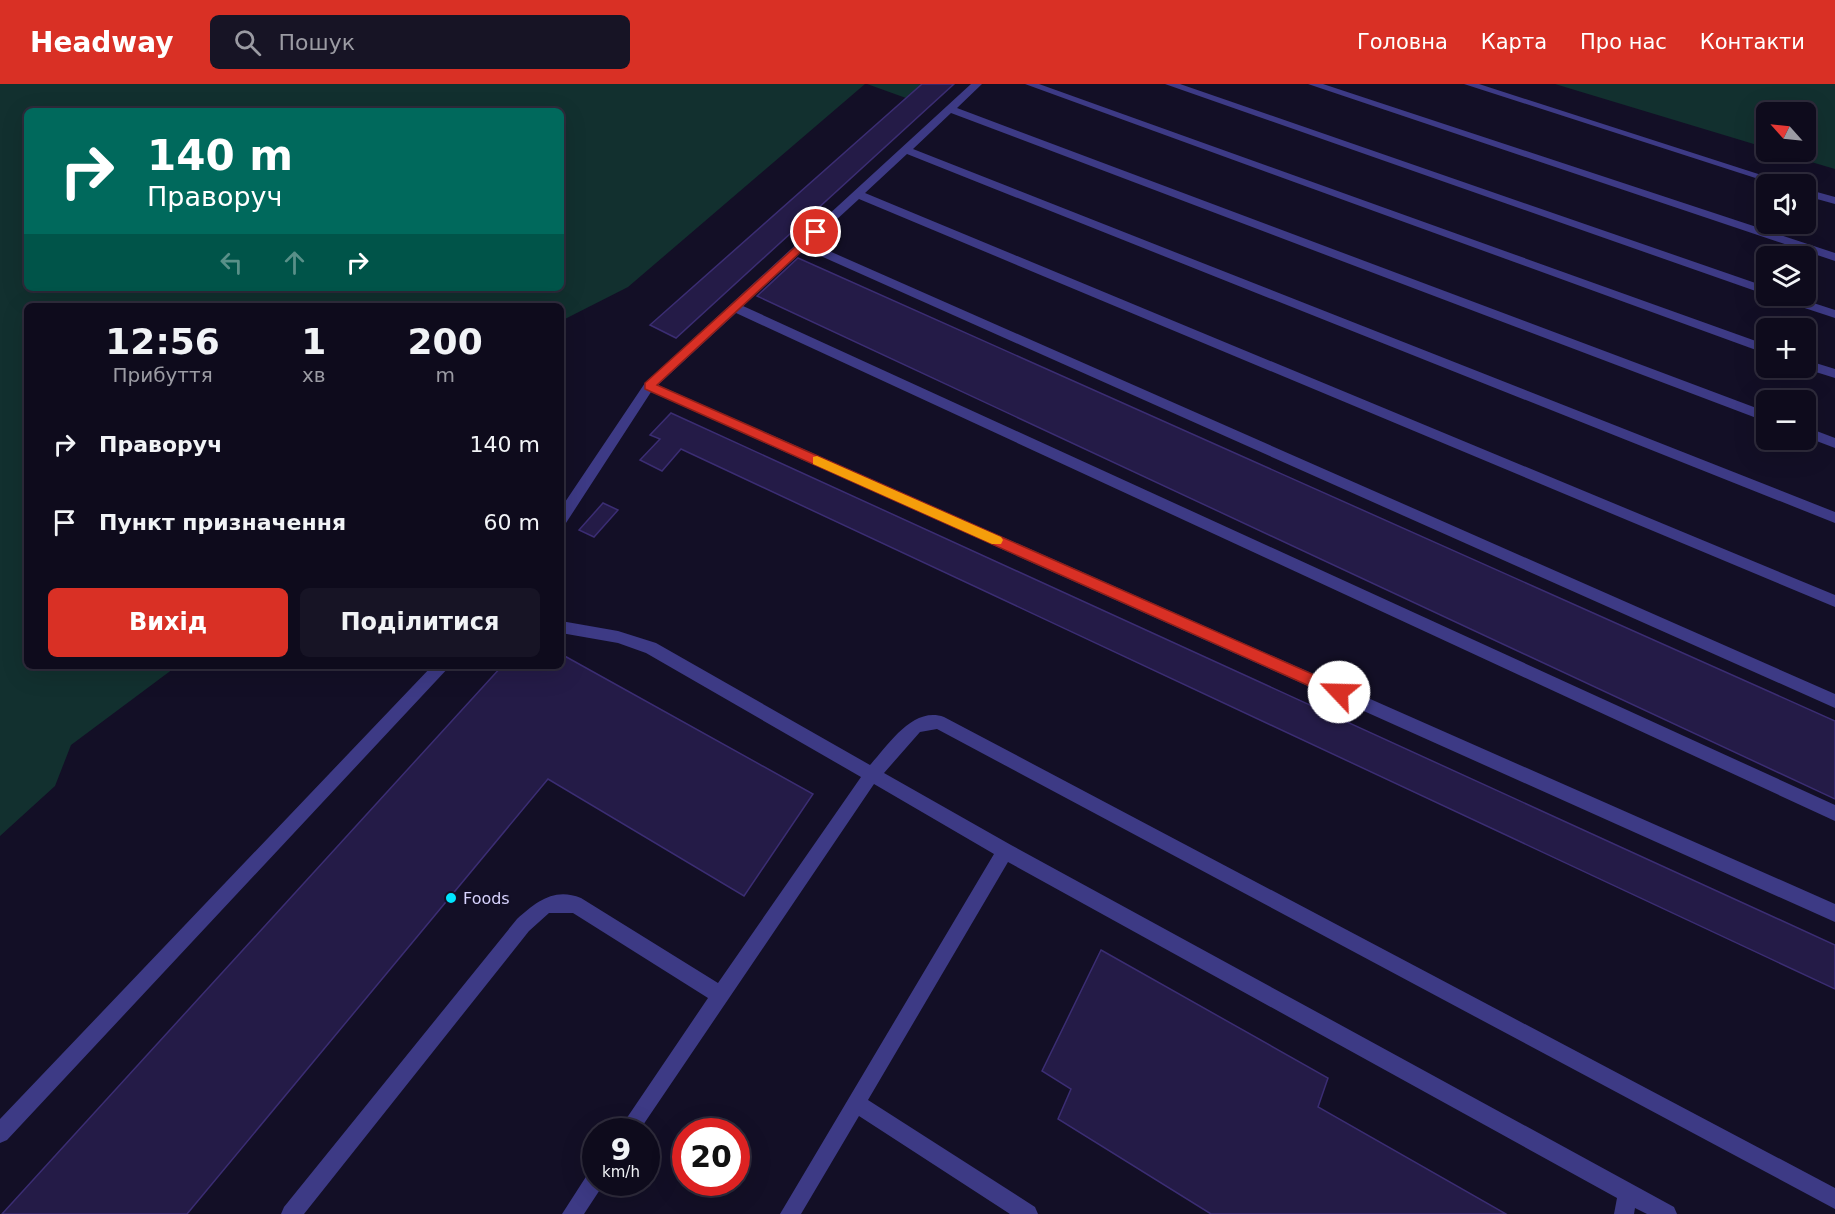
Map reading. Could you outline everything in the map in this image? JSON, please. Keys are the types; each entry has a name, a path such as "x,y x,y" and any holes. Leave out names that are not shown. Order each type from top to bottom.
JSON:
{"lane":[{"path":"564,514 649,386 977,84"},
{"path":"1030,84 1756,346"},
{"path":"1170,84 1756,287"},
{"path":"1313,84 1835,257"},
{"path":"1468,84 1756,175"},
{"path":"950,109 1756,413"},
{"path":"906,150 1835,518"},
{"path":"857,194 1835,601"},
{"path":"1816,195 1835,201"},
{"path":"803,244 1835,701"},
{"path":"1811,306 1835,314"},
{"path":"734,307 1835,813"},
{"path":"1816,367 1835,374"},
{"path":"649,386 1835,913"},
{"path":"1816,436 1835,443"},
{"path":"564,628 624,638 651,648 1005,851 1667,1214"},
{"path":"0,1133 439,669"},
{"path":"637,1118 871,775 916,726 938,722 1835,1199"},
{"path":"790,1214 1005,851"},
{"path":"291,1214 522,925 546,905 575,904 721,995"},
{"path":"856,1103 1028,1214"},
{"path":"1624,1214 1628,1193"},
{"path":"572,1214 584,1196"}],"green space":[{"path":"0,84 865,84 628,287 564,319 564,303 24,303 24,669 173,669 71,745 55,786 0,836"},
{"path":"867,84 922,84 906,98"},
{"path":"1555,84 1835,84 1835,169 1811,162 1816,162 1816,102 1756,102 1756,145"}],"building":[{"path":"922,84 954,84 676,338 650,325"},
{"path":"798,258 1835,721 1835,799 757,296"},
{"path":"671,413 1835,945 1835,989 681,449 662,471 640,460 660,439 650,435"},
{"path":"603,503 618,510 594,537 579,530"},
{"path":"564,656 813,794 744,896 548,779 187,1214 2,1214 499,669 564,669"},
{"path":"1101,950 1328,1078 1318,1107 1506,1214 1211,1214 1058,1119 1071,1089 1042,1071"}],"slow traffic":[{"path":"817,461 997,540"}],"place":[{"name":"Foods","path":"451,898"}],"route":[{"path":"816,232 649,386 1339,692"}]}
